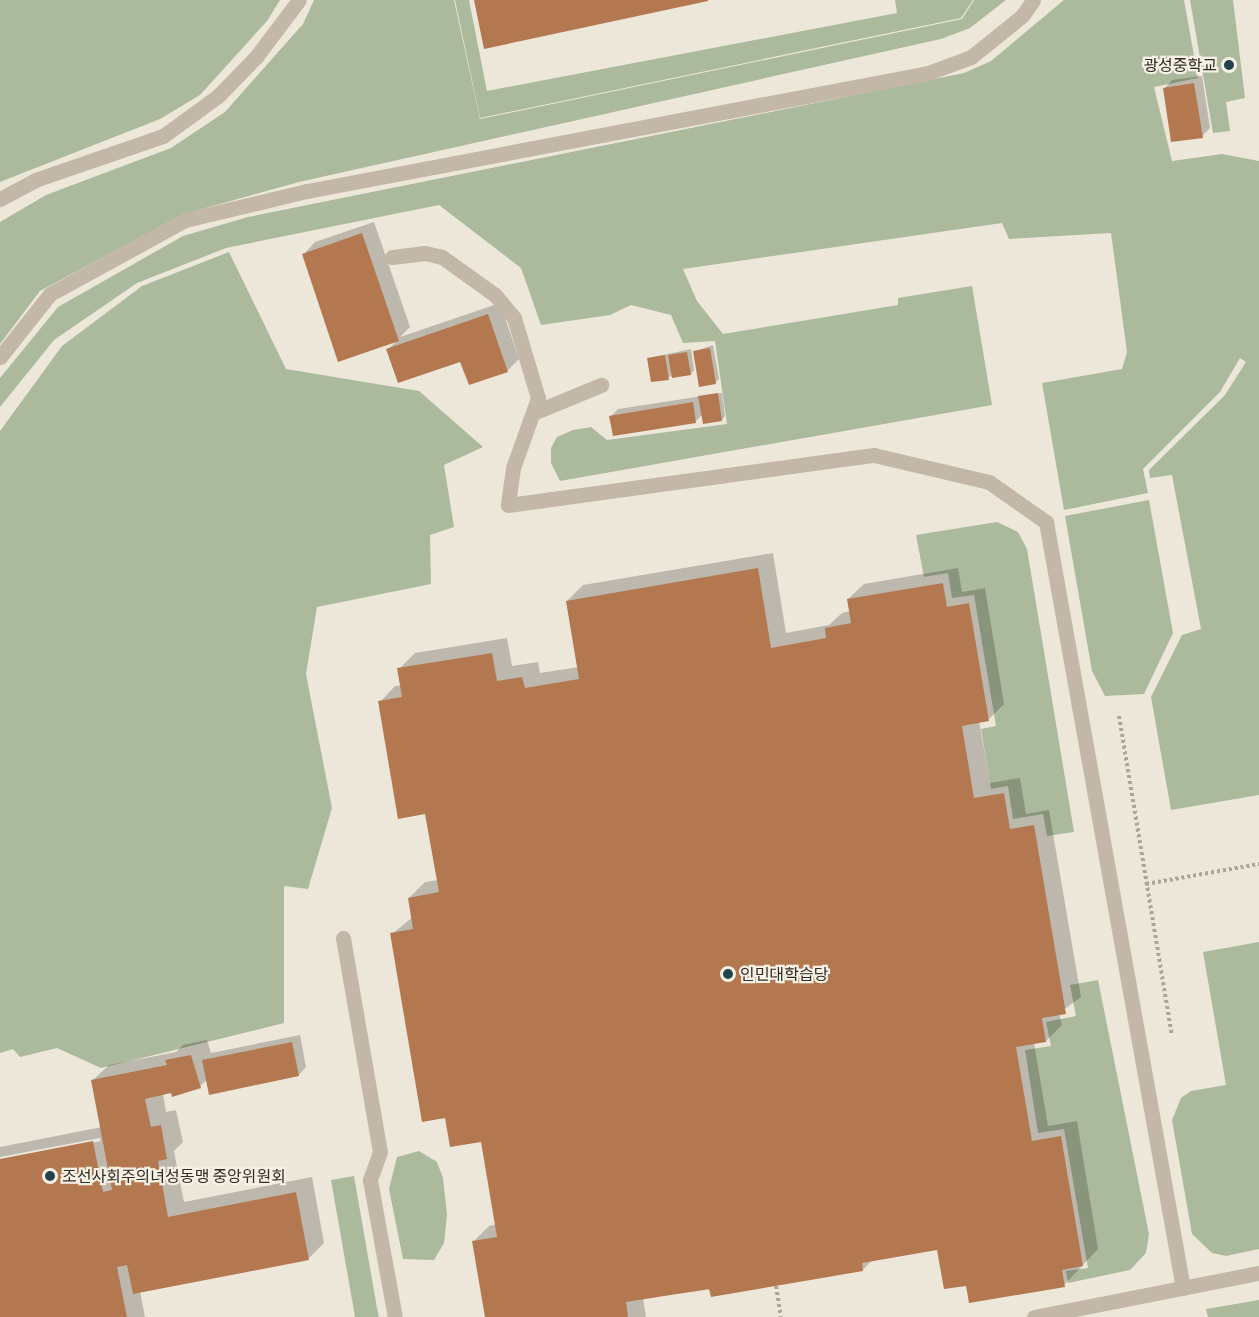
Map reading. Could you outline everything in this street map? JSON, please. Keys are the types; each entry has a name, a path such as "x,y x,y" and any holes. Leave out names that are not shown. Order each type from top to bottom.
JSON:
{"street":[{"path":"0,199 35,180 163,136 218,96 256,57 299,0"},
{"path":"0,357 50,294 185,220 307,191 928,73 971,57 1022,16 1033,0"},
{"path":"392,257 425,253 442,257 495,295 514,318 538,398 513,468 508,505 874,455 989,482 1046,522 1183,1288"},
{"path":"533,413 601,385"},
{"path":"343,938 380,1152 370,1180 395,1317"},
{"path":"1034,1317 1259,1273"}],"path":[{"path":"1119,716 1172,1035"},
{"path":"1146,884 1259,864"},
{"path":"776,1286 781,1317"}],"green space":[{"path":"0,0 280,0 267,21 200,95 160,119 0,182"},
{"path":"314,0 454,0 480,119 962,19 974,0 1006,0 970,28 941,39 299,182 184,214 40,291 0,344 0,222 46,195 171,148 225,112 303,24"},
{"path":"455,0 469,0 487,91 897,13 895,0 973,0 961,18 480,118"},
{"path":"1064,0 1184,0 1198,78 1154,87 1172,161 1222,154 1259,161 1259,795 1171,810 1151,697 1182,635 1201,629 1172,475 1150,478 1149,470 1225,395 1246,362 1240,358 1220,392 1143,469 1148,493 1064,510 1042,383 1122,369 1127,352 1111,233 1009,239 1002,223 683,269 697,301 723,334 898,305 898,298 972,286 992,405 560,481 551,463 551,448 557,437 573,430 591,427 607,440 727,424 715,341 683,343 671,315 631,305 610,315 541,325 521,268 439,205 226,248 137,283 54,340 0,407 0,378 58,307 183,236 248,217 964,73 991,61"},
{"path":"1190,0 1233,0 1245,98 1226,102 1230,131 1213,133"},
{"path":"229,252 286,369 419,391 483,447 444,465 454,527 430,535 431,584 317,607 306,674 332,808 308,889 284,886 284,1023 101,1068 57,1048 20,1057 13,1049 0,1053 0,431 62,346 142,286"},
{"path":"1149,500 1173,633 1144,694 1105,696 1092,671 1065,516"},
{"path":"997,522 1018,532 1027,549 1074,832 1047,836 1043,814 1013,819 1008,786 991,789 981,729 996,726 974,595 952,598 948,573 924,577 916,535"},
{"path":"1259,942 1259,1249 1226,1256 1212,1253 1192,1234 1172,1120 1181,1098 1191,1091 1226,1085 1203,952"},
{"path":"1098,980 1149,1234 1146,1253 1130,1270 1068,1283 1066,1271 1088,1268 1064,1129 1038,1133 1025,1050 1051,1046 1046,1022 1076,1016 1070,985"},
{"path":"419,1151 437,1162 443,1178 447,1215 444,1243 434,1260 403,1259 389,1189 397,1157"},
{"path":"354,1176 379,1317 355,1317 331,1180"},
{"path":"1259,1300 1259,1317 1208,1317 1206,1309"}],"building":[{"path":"474,0 708,0 708,1 484,49"},
{"path":"1194,83 1203,138 1171,142 1163,88"},
{"path":"362,233 399,341 338,362 302,254"},
{"path":"488,314 508,372 469,385 460,362 398,383 386,349"},
{"path":"710,348 716,384 699,387 693,351"},
{"path":"687,352 691,375 672,378 668,355"},
{"path":"665,355 669,380 651,382 647,358"},
{"path":"718,393 722,421 703,424 698,396"},
{"path":"693,402 696,423 613,436 609,416"},
{"name":"인민대학습당","path":"758,568 771,648 826,638 825,628 851,623 847,599 943,583 947,607 969,603 989,721 962,726 974,798 1004,793 1010,829 1034,825 1066,1014 1042,1018 1046,1042 1016,1047 1032,1141 1061,1136 1083,1266 1062,1270 1065,1287 969,1303 966,1286 944,1289 937,1250 862,1263 863,1271 711,1297 709,1289 626,1302 628,1317 485,1317 472,1241 497,1237 481,1142 450,1147 445,1118 422,1122 390,933 413,929 408,898 439,892 425,814 398,819 378,701 402,697 397,668 492,653 497,681 522,677 525,688 579,679 566,601"},
{"path":"292,1042 299,1076 209,1095 202,1060"},
{"name":"조선사회주의녀성동맹 중앙위원회","path":"191,1055 201,1088 172,1097 171,1093 145,1099 151,1127 161,1125 167,1159 158,1161 168,1217 296,1192 309,1260 133,1294 127,1265 117,1267 127,1317 0,1317 0,1159 93,1141 103,1192 112,1190 91,1080 167,1065 165,1060"}],"place":[{"name":"광성중학교","path":"1229,65"},
{"name":"인민대학습당","path":"728,974"},
{"name":"조선사회주의녀성동맹 중앙위원회","path":"50,1176"}]}
